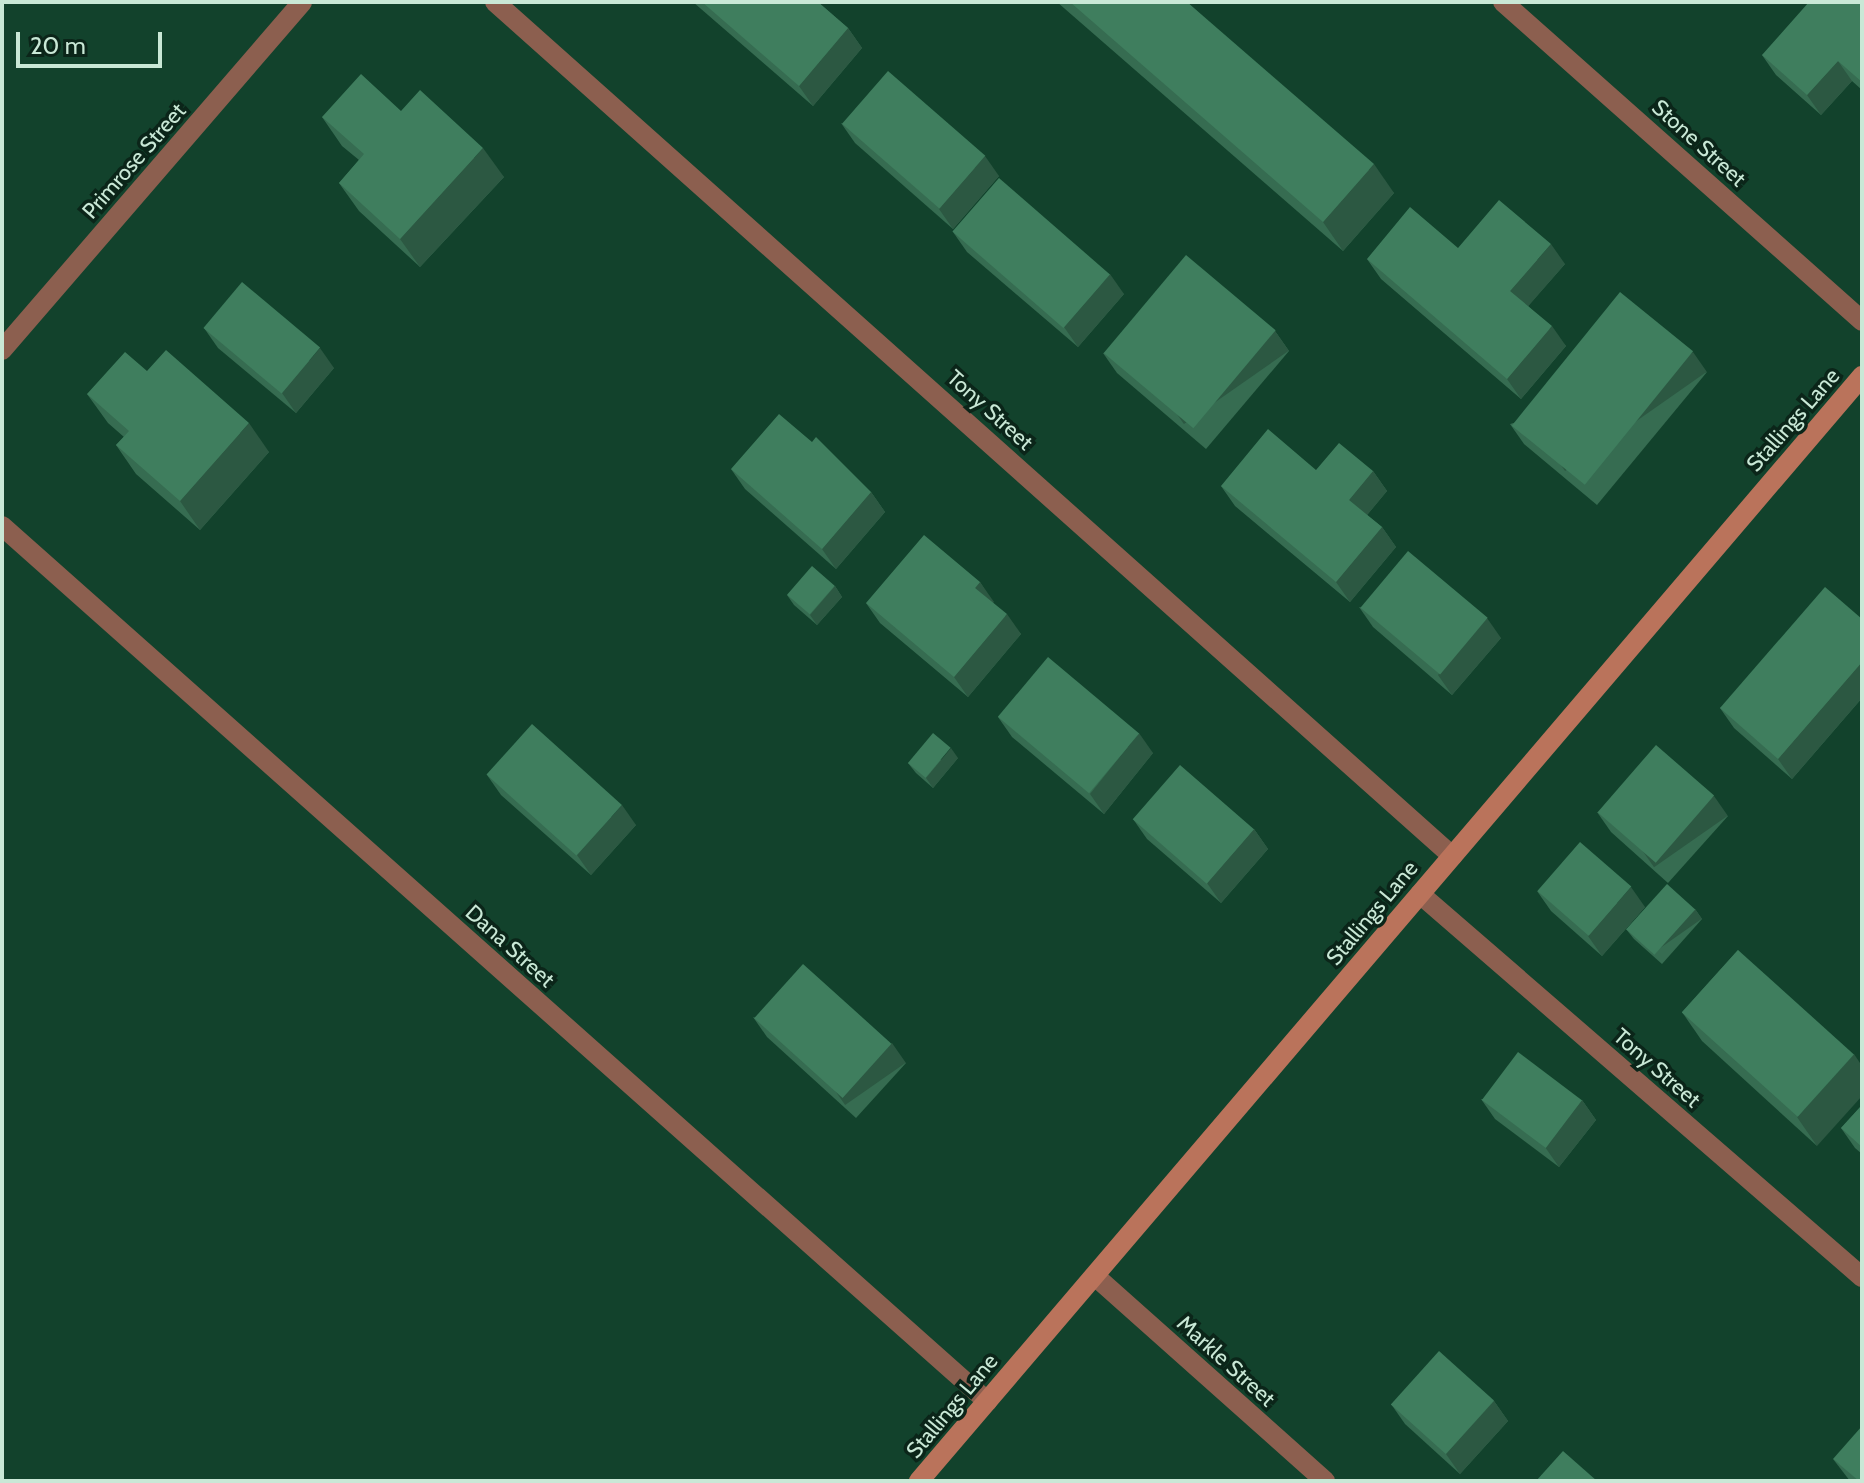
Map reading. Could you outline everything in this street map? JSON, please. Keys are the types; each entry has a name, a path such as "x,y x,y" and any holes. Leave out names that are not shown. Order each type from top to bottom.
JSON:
{"street":[{"name":"Primrose Street","path":"2,350 302,2"},
{"name":"Tony Street","path":"495,2 1452,856"},
{"name":"Stone Street","path":"1503,2 1862,321"},
{"name":"Stallings Lane","path":"919,1481 1862,376"},
{"name":"Dana Street","path":"2,526 987,1401"},
{"name":"Tony Street","path":"1420,894 1862,1277"},
{"name":"Markle Street","path":"1095,1276 1325,1481"}],"building":[{"path":"702,2 818,2 848,28 799,86"},
{"path":"1070,2 1187,2 1374,164 1323,222"},
{"path":"1809,2 1862,2 1862,82 1838,61 1807,95 1762,55"},
{"path":"888,71 985,156 939,208 842,124"},
{"path":"361,74 401,111 420,90 483,148 400,239 339,183 364,154 322,117"},
{"path":"999,178 1110,274 1063,328 952,232"},
{"path":"1499,200 1551,244 1510,291 1552,326 1507,379 1367,259 1410,207 1458,248"},
{"path":"1186,255 1276,330 1193,428 1104,353"},
{"path":"242,282 320,348 282,394 203,328"},
{"path":"1620,292 1693,351 1585,485 1512,426"},
{"path":"166,350 249,423 180,501 116,445 129,431 87,394 125,352 147,371"},
{"path":"779,414 812,442 816,437 871,492 822,549 731,469"},
{"path":"1268,429 1316,470 1339,443 1373,471 1349,500 1382,527 1336,582 1221,486"},
{"path":"924,535 980,582 975,588 1007,614 954,677 866,603"},
{"path":"1408,551 1488,618 1440,675 1360,608"},
{"path":"812,566 835,586 810,614 787,595"},
{"path":"1825,587 1862,619 1862,662 1778,759 1720,708"},
{"path":"1048,657 1139,733 1089,793 998,717"},
{"path":"532,724 622,805 576,855 486,775"},
{"path":"933,733 951,748 926,778 908,763"},
{"path":"1656,745 1714,796 1656,863 1598,812"},
{"path":"1180,765 1254,829 1207,884 1133,819"},
{"path":"1580,842 1631,887 1589,936 1537,891"},
{"path":"1667,884 1695,909 1654,955 1626,929"},
{"path":"1738,950 1854,1054 1798,1117 1682,1012"},
{"path":"803,964 891,1044 843,1098 754,1018"},
{"path":"1518,1052 1582,1100 1546,1148 1482,1100"},
{"path":"1862,1105 1862,1147 1841,1128"},
{"path":"1439,1351 1494,1401 1446,1454 1391,1405"},
{"path":"1862,1426 1862,1481 1859,1481 1833,1459"},
{"path":"1563,1451 1597,1481 1536,1481"}]}
